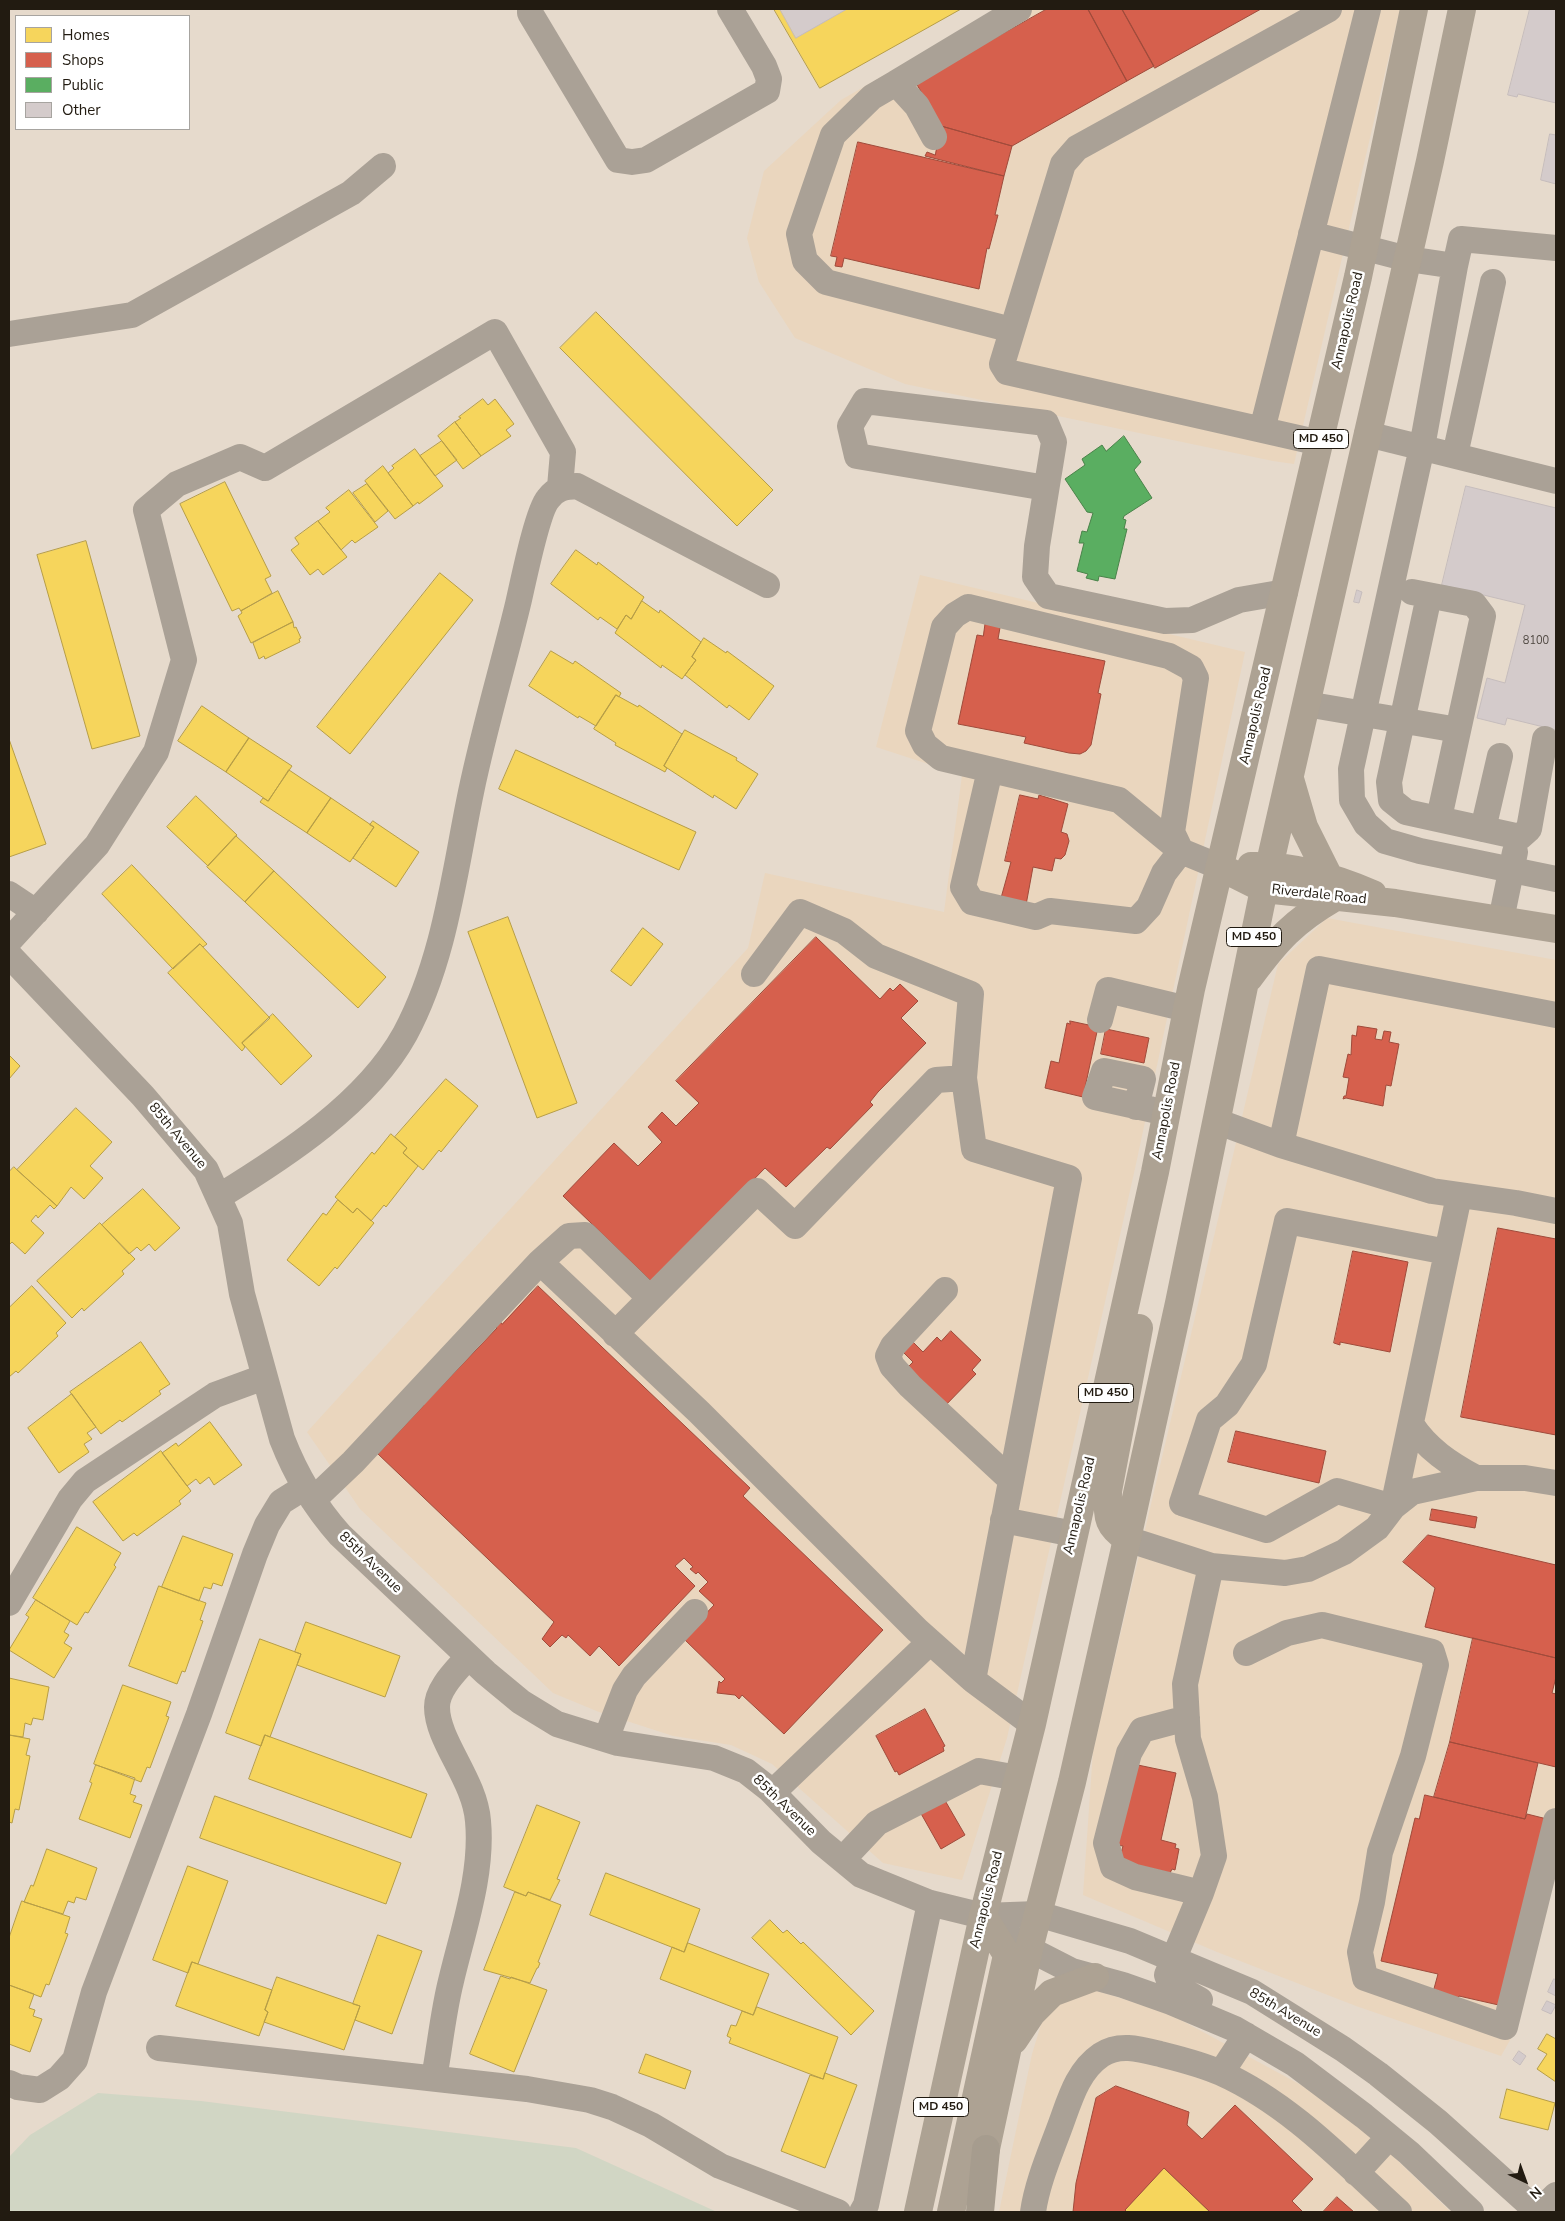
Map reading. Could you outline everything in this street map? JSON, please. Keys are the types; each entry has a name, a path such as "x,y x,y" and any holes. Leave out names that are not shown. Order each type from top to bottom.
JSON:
{"highway":[{"path":"980,2212 986,2149"}],"main road":[{"name":"Annapolis Road","path":"918,2212 982,1916 1032,1724 1144,1225 1187,1009 1320,443 1364,248 1414,9"},
{"name":"MD 450","path":"973,2212 1029,1949 1072,1782 1127,1539 1266,877 1408,259 1462,9"},
{"path":"1244,985 1288,930 1331,887 1304,827 1290,775"},
{"name":"Riverdale Road","path":"1220,867 1266,877 1331,887 1395,903 1556,929"},
{"path":"1127,1539 1114,1530 1108,1514 1108,1491 1146,1286 1144,1225"},
{"path":"951,2212 1007,1955 982,1916"},
{"path":"1007,2052 1032,2013 1052,1993 1095,1977"}],"street":[{"path":"530,9 530,13 618,160 632,162 646,160 767,91 769,79 764,66 730,9"},
{"path":"1012,330 826,282 805,261 798,234 833,135 872,97 1019,9"},
{"path":"1320,443 1007,372 1002,364 1063,164 1077,148 1329,9"},
{"path":"1262,430 1368,9"},
{"path":"896,83 917,106 934,137"},
{"path":"9,334 132,315 351,194 383,166"},
{"path":"1311,234 1408,259 1455,266"},
{"path":"1556,248 1461,239 1422,447 1351,769 1352,800 1366,824 1385,841 1420,852 1556,879"},
{"path":"1455,455 1493,282"},
{"path":"9,941 97,845 156,752 184,660 146,510 177,484 240,457 265,468 495,332 562,452 560,487"},
{"path":"1046,488 857,456 850,426 865,400 1046,423 1054,442 1046,488 1035,577 1048,596 1165,621 1192,620 1239,600 1285,592"},
{"path":"1368,434 1556,481"},
{"path":"220,1196 298,1144 350,1101 388,1060 418,1008 438,953 451,900 472,790 532,550 547,499 560,487 577,486 767,585"},
{"path":"1391,588 1474,604 1483,616 1439,818"},
{"path":"1429,596 1389,782 1391,800 1406,812 1520,837"},
{"path":"1182,851 1172,832 1196,678 1191,668 1170,656 968,607 955,615 944,627 918,731 925,745 941,758 1119,800 1182,851 1220,867"},
{"path":"1306,704 1458,730"},
{"path":"1501,920 1510,870 1520,837 1529,829 1546,739"},
{"path":"1483,829 1500,756"},
{"path":"990,770 963,886 972,902 1036,917 1050,910 1136,921 1149,907 1164,873 1182,851"},
{"path":"9,894 36,912"},
{"path":"754,974 800,912 844,931 876,956 971,994 964,1078 974,1149 1069,1178 973,1680"},
{"name":"85th Avenue","path":"9,955 143,1096 181,1138 206,1170 220,1196 230,1223 242,1294 282,1439 309,1494 322,1514 340,1536 468,1657 522,1702 557,1724 606,1740 729,1762 746,1770 773,1792 821,1842 862,1875 930,1903 982,1916 1038,1914 1130,1941 1252,1992 1343,2048 1438,2122 1538,2212"},
{"path":"1280,1145 1319,969 1556,1016"},
{"path":"1100,1020 1108,990 1187,1009"},
{"path":"615,1334 757,1191 794,1226 936,1080 964,1078"},
{"path":"1136,1106 1167,1113"},
{"path":"1216,1121 1280,1145 1432,1191 1516,1203 1556,1211"},
{"path":"1393,1507 1458,1196"},
{"path":"1393,1507 1337,1490 1267,1530 1182,1503 1208,1420 1227,1405 1254,1364 1287,1221 1447,1252"},
{"path":"9,2083 18,2087 40,2090 59,2078 76,2060 94,1992 199,1714 255,1554 267,1524 281,1502 309,1494 353,1462 540,1262 568,1236 585,1235 650,1298"},
{"path":"540,1262 705,1418 930,1642 973,1680 1032,1724"},
{"path":"945,1290 893,1346 888,1356 892,1366 910,1386 1011,1480"},
{"path":"9,1603 70,1499 85,1481 215,1395 264,1377"},
{"path":"1411,1424 1422,1440 1451,1464 1476,1478"},
{"path":"1127,1539 1211,1566 1267,1573 1285,1573 1308,1569 1344,1552 1377,1528 1393,1507 1412,1492 1476,1478 1525,1478 1556,1483"},
{"path":"1003,1520 1074,1534"},
{"path":"1211,1566 1185,1684 1188,1739 1205,1797 1214,1856 1201,1893 1167,1974 1170,1983 1210,2006 1246,2036 1221,2073"},
{"path":"606,1740 625,1690 634,1676 695,1612"},
{"path":"1246,1653 1287,1633 1322,1625 1432,1652 1436,1665 1413,1756 1380,1852 1372,1902 1360,1952 1365,1978 1505,2027 1556,1821"},
{"path":"773,1792 930,1642"},
{"path":"434,2078 450,1983 470,1901 478,1850 478,1821 474,1796 443,1731 437,1707 445,1684 468,1657"},
{"path":"1187,1718 1142,1730 1128,1753 1106,1843 1112,1868 1135,1877 1201,1893"},
{"path":"842,1860 877,1823 979,1771 1018,1778"},
{"path":"862,2212 866,2205 930,1903"},
{"name":"85th Avenue","path":"982,1916 1029,1949 1072,1971 1171,2002 1246,2036 1324,2084 1389,2137 1471,2212"},
{"path":"159,2048 561,2094 612,2107 651,2125 720,2166 838,2212"},
{"path":"1033,2212 1042,2178 1076,2084 1091,2064 1102,2054 1118,2048 1138,2048 1185,2060 1221,2073 1270,2101 1310,2132 1399,2212"},
{"path":"1356,2173 1389,2137"},
{"path":"1538,2212 1556,2195"}],"shaded area":[{"path":"999,9 1400,9 1294,464 905,384 795,338 759,282 747,238 764,171 841,100"},
{"path":"920,575 1245,652 1136,1164 1007,1738 962,1880 883,1863 772,1764 731,1745 673,1736 599,1712 553,1693 360,1509 307,1432 748,948 765,873 944,912 962,775 876,747"},
{"path":"1327,918 1556,960 1556,1851 1517,2028 1501,2056 1356,2006 1217,1952 1083,1895 1093,1751 1278,964"},
{"path":"1081,1986 1166,2012 1314,2092 1366,2130 1451,2212 999,2212 1032,2054 1046,2008"}],"green space":[{"path":"98,2093 201,2101 576,2148 717,2212 9,2212 9,2157 30,2135"}],"building: Homes":[{"path":"774,9 961,9 820,88"},
{"path":"596,312 773,490 737,526 560,348"},
{"path":"483,399 488,405 495,399 514,424 506,430 511,436 481,456 455,422"},
{"path":"455,422 481,456 463,469 438,436"},
{"path":"442,441 457,460 435,476 420,456"},
{"path":"415,449 443,486 419,504 418,502 413,506 388,473 394,468 392,466"},
{"path":"383,466 413,506 395,519 365,481"},
{"path":"225,482 271,576 265,579 272,593 241,611 239,608 232,611 180,504"},
{"path":"367,484 388,511 375,522 353,493"},
{"path":"349,490 378,527 355,543 352,540 341,550 318,521 330,512 326,508"},
{"path":"318,521 347,557 323,575 318,569 310,575 291,550 299,544 295,538"},
{"path":"86,541 140,736 92,749 37,555"},
{"path":"576,550 597,565 598,562 644,597 631,619 626,615 617,629 600,617 598,620 551,584"},
{"path":"440,573 473,600 350,754 317,727"},
{"path":"278,591 293,622 251,643 238,616 242,613 241,611"},
{"path":"642,601 659,613 660,610 701,642 692,657 696,660 682,679 662,665 661,668 615,633 626,615 631,619"},
{"path":"293,622 294,628 296,627 301,638 299,639 300,642 265,659 264,656 259,659 253,643"},
{"path":"704,638 726,653 727,651 774,686 749,720 729,705 727,708 685,675 696,660 692,657"},
{"path":"551,651 573,664 575,661 621,693 619,697 616,695 596,726 579,716 578,718 529,686"},
{"path":"616,695 638,707 639,705 682,734 664,766 667,768 665,772 615,745 616,743 594,729"},
{"path":"202,706 249,738 226,772 178,741"},
{"path":"685,730 737,758 736,760 758,774 736,809 714,795 713,798 664,766"},
{"path":"249,738 292,766 268,801 226,772"},
{"path":"9,739 46,844 9,857"},
{"path":"516,750 696,832 679,870 499,789"},
{"path":"289,770 331,798 307,833 260,802 263,798 268,801"},
{"path":"196,796 237,835 208,866 167,827"},
{"path":"331,798 374,827 350,862 307,833"},
{"path":"373,821 419,852 396,887 353,858 374,827 370,825"},
{"path":"236,836 274,871 245,902 207,867"},
{"path":"132,865 207,944 203,947 200,944 173,969 102,894"},
{"path":"274,871 386,977 358,1008 245,902"},
{"path":"508,917 577,1103 537,1118 468,932"},
{"path":"643,928 663,944 631,986 611,971"},
{"path":"200,944 270,1018 242,1043 245,1047 242,1051 168,973"},
{"path":"273,1014 312,1056 281,1085 242,1043"},
{"path":"9,1055 20,1066 9,1079"},
{"path":"446,1079 478,1106 441,1152 439,1150 423,1170 403,1153 407,1148 395,1137"},
{"path":"76,1108 112,1142 90,1166 103,1178 84,1199 71,1187 57,1206 17,1170"},
{"path":"391,1134 407,1148 403,1153 418,1166 386,1207 384,1205 371,1221 357,1208 353,1213 335,1197 372,1152 374,1154"},
{"path":"14,1167 57,1206 54,1209 50,1205 38,1218 36,1215 31,1221 44,1233 25,1254 12,1242 9,1245 9,1172"},
{"path":"143,1189 180,1228 155,1251 149,1244 141,1251 137,1247 129,1254 102,1225"},
{"path":"338,1200 353,1213 357,1208 374,1223 337,1269 335,1267 319,1286 287,1260 323,1213 326,1215"},
{"path":"100,1223 135,1259 122,1271 124,1274 84,1311 82,1308 72,1318 37,1281"},
{"path":"32,1286 66,1323 56,1333 58,1336 18,1373 16,1371 9,1377 9,1308"},
{"path":"141,1342 170,1384 159,1391 161,1394 122,1422 120,1420 101,1434 70,1392"},
{"path":"72,1394 96,1427 87,1433 92,1439 84,1444 89,1452 59,1473 28,1428"},
{"path":"210,1422 242,1465 214,1485 209,1477 200,1484 196,1479 187,1486 162,1453 176,1443 178,1446"},
{"path":"161,1451 191,1491 179,1501 181,1504 137,1536 134,1533 123,1541 93,1502"},
{"path":"77,1527 121,1553 114,1565 116,1567 88,1613 85,1612 77,1625 33,1598"},
{"path":"183,1536 233,1554 222,1586 213,1583 211,1589 204,1587 199,1601 162,1587"},
{"path":"159,1586 206,1603 200,1620 203,1621 185,1672 182,1671 177,1684 129,1666"},
{"path":"36,1600 70,1621 64,1632 69,1635 64,1643 72,1648 54,1678 9,1650 29,1617 26,1615"},
{"path":"306,1622 400,1656 385,1697 297,1665 301,1654 295,1652"},
{"path":"260,1639 301,1654 270,1737 265,1735 261,1746 226,1733"},
{"path":"9,1678 49,1687 43,1720 33,1718 31,1725 25,1723 23,1737 9,1735"},
{"path":"123,1685 171,1702 166,1716 169,1717 150,1768 147,1767 141,1782 94,1764"},
{"path":"9,1735 30,1739 26,1755 30,1756 19,1810 15,1809 12,1823 9,1822"},
{"path":"265,1735 427,1794 411,1838 249,1779"},
{"path":"96,1765 135,1778 130,1794 136,1796 133,1802 142,1805 130,1838 79,1819 92,1783 90,1782"},
{"path":"215,1796 401,1863 386,1904 200,1838"},
{"path":"537,1805 580,1822 557,1879 560,1880 550,1900 528,1892 526,1896 504,1887"},
{"path":"47,1849 97,1868 86,1900 76,1897 74,1903 68,1901 63,1914 24,1902 31,1885 33,1886"},
{"path":"188,1866 228,1881 198,1964 192,1962 188,1973 153,1960"},
{"path":"606,1873 700,1909 684,1952 590,1915"},
{"path":"515,1892 526,1896 528,1892 561,1905 538,1962 540,1963 530,1983 484,1970"},
{"path":"22,1901 70,1917 65,1933 68,1934 49,1985 46,1984 41,1997 9,1985 9,1938"},
{"path":"770,1920 783,1933 787,1930 801,1944 803,1942 874,2011 851,2035 752,1938"},
{"path":"378,1935 422,1951 392,2034 355,2020 360,2006 353,2004"},
{"path":"688,1943 769,1974 753,2015 660,1979 672,1947 684,1952"},
{"path":"192,1962 272,1990 265,2010 268,2012 259,2036 176,2006"},
{"path":"501,1976 510,1979 511,1977 547,1990 514,2072 470,2054"},
{"path":"277,1977 360,2006 344,2050 264,2022 268,2012 265,2010"},
{"path":"9,1985 34,1994 29,2008 35,2010 33,2016 42,2019 30,2052 9,2044"},
{"path":"757,2007 838,2037 823,2079 729,2043 731,2038 727,2036 731,2025 736,2026 742,2011 753,2015"},
{"path":"1547,2034 1556,2039 1556,2082 1537,2069 1547,2054 1538,2049"},
{"path":"646,2054 691,2071 685,2089 639,2073"},
{"path":"825,2073 857,2085 825,2168 781,2151 810,2075 823,2079"},
{"path":"1507,2089 1555,2103 1548,2130 1500,2118"},
{"path":"1164,2168 1210,2212 1127,2212 1125,2210"}],"building: Shops":[{"path":"1047,9 1088,9 1127,81 1012,146 941,126 916,83"},
{"path":"1088,9 1122,9 1154,66 1127,81"},
{"path":"1122,9 1261,9 1155,68"},
{"path":"941,126 1012,146 1004,176 925,156 927,152 935,155"},
{"path":"858,142 1004,176 995,215 998,215 989,249 987,248 979,289 844,258 842,267 835,266 837,257 831,256"},
{"path":"986,619 1001,622 998,639 1105,661 1098,693 1101,694 1091,745 1086,751 1080,754 1069,753 1024,743 1026,737 958,724 977,635 983,636"},
{"path":"1020,795 1038,799 1039,795 1068,804 1061,832 1067,834 1069,841 1065,855 1061,859 1055,858 1052,871 1033,867 1026,905 1001,898 1011,862 1005,861"},
{"path":"816,937 880,999 890,988 893,991 900,984 918,1001 901,1018 926,1043 878,1092 870,1102 873,1105 830,1149 827,1147 786,1187 765,1168 653,1283 563,1196 614,1143 638,1166 662,1142 648,1127 662,1112 676,1126 699,1103 676,1081"},
{"path":"1070,1021 1098,1027 1083,1097 1045,1088 1051,1061 1059,1063 1067,1023 1070,1024"},
{"path":"1358,1026 1377,1029 1375,1039 1382,1040 1384,1031 1391,1032 1389,1042 1399,1044 1391,1086 1386,1085 1383,1106 1346,1098 1343,1099 1346,1096 1349,1078 1343,1077 1348,1054 1351,1055 1352,1035 1356,1036"},
{"path":"1106,1029 1149,1038 1144,1063 1101,1054"},
{"path":"1498,1228 1556,1239 1556,1435 1461,1417"},
{"path":"1353,1251 1408,1262 1390,1352 1340,1342 1340,1345 1334,1343"},
{"path":"538,1286 750,1488 743,1496 883,1630 784,1734 742,1695 739,1699 735,1695 717,1693 719,1681 721,1683 725,1679 683,1638 714,1605 699,1591 708,1582 698,1572 696,1574 690,1569 693,1567 684,1558 675,1566 695,1586 619,1666 599,1646 590,1656 568,1635 566,1638 562,1635 550,1647 542,1639 554,1622 378,1454 424,1405 420,1401 431,1397 497,1328 494,1325 499,1320 502,1324"},
{"path":"951,1331 981,1360 972,1370 976,1374 941,1410 903,1372 913,1362 901,1350 911,1340 923,1352 937,1337 941,1341"},
{"path":"1236,1431 1326,1451 1319,1483 1228,1462"},
{"path":"1432,1509 1477,1517 1475,1528 1430,1520"},
{"path":"1428,1535 1556,1565 1556,1658 1425,1627 1435,1588 1403,1562"},
{"path":"1473,1638 1556,1658 1556,1677 1552,1693 1556,1694 1556,1767 1450,1742"},
{"path":"925,1709 945,1746 943,1747 944,1751 899,1775 897,1771 895,1772 876,1736"},
{"path":"1450,1742 1538,1763 1525,1819 1434,1797"},
{"path":"1133,1764 1176,1773 1161,1840 1176,1844 1175,1848 1179,1849 1175,1870 1172,1869 1170,1873 1119,1861 1123,1846 1116,1845"},
{"path":"1425,1795 1525,1819 1527,1814 1547,1819 1503,2006 1459,1996 1457,2001 1432,1996 1438,1974 1381,1961 1415,1818 1419,1819"},
{"path":"943,1797 965,1835 941,1849 919,1810"},
{"path":"1116,2086 1189,2112 1187,2125 1202,2139 1235,2105 1313,2179 1292,2201 1303,2212 1210,2212 1164,2168 1125,2210 1127,2212 1073,2212 1076,2183 1096,2098"},
{"path":"1337,2197 1354,2212 1323,2212"}],"building: Public":[{"path":"1124,436 1141,462 1134,470 1152,498 1124,516 1123,519 1126,520 1124,529 1127,529 1115,579 1099,576 1098,581 1086,578 1088,574 1077,571 1084,543 1079,543 1082,531 1087,532 1093,513 1087,512 1065,479 1085,465 1082,459 1102,445 1106,451"}],"building: Other":[{"path":"780,9 847,9 796,38"},
{"path":"1530,9 1556,9 1556,103 1518,94 1517,97 1508,95"},
{"path":"1550,134 1556,135 1556,184 1541,180"},
{"path":"1466,486 1556,508 1556,730 1507,718 1505,725 1477,718 1487,678 1505,683 1525,605 1442,585"},
{"path":"1357,590 1362,592 1359,603 1354,602"},
{"path":"1554,1979 1556,1980 1556,1996 1548,1992"},
{"path":"1547,2001 1556,2005 1551,2014 1542,2010"},
{"path":"1519,2051 1526,2056 1520,2065 1513,2060"}]}
